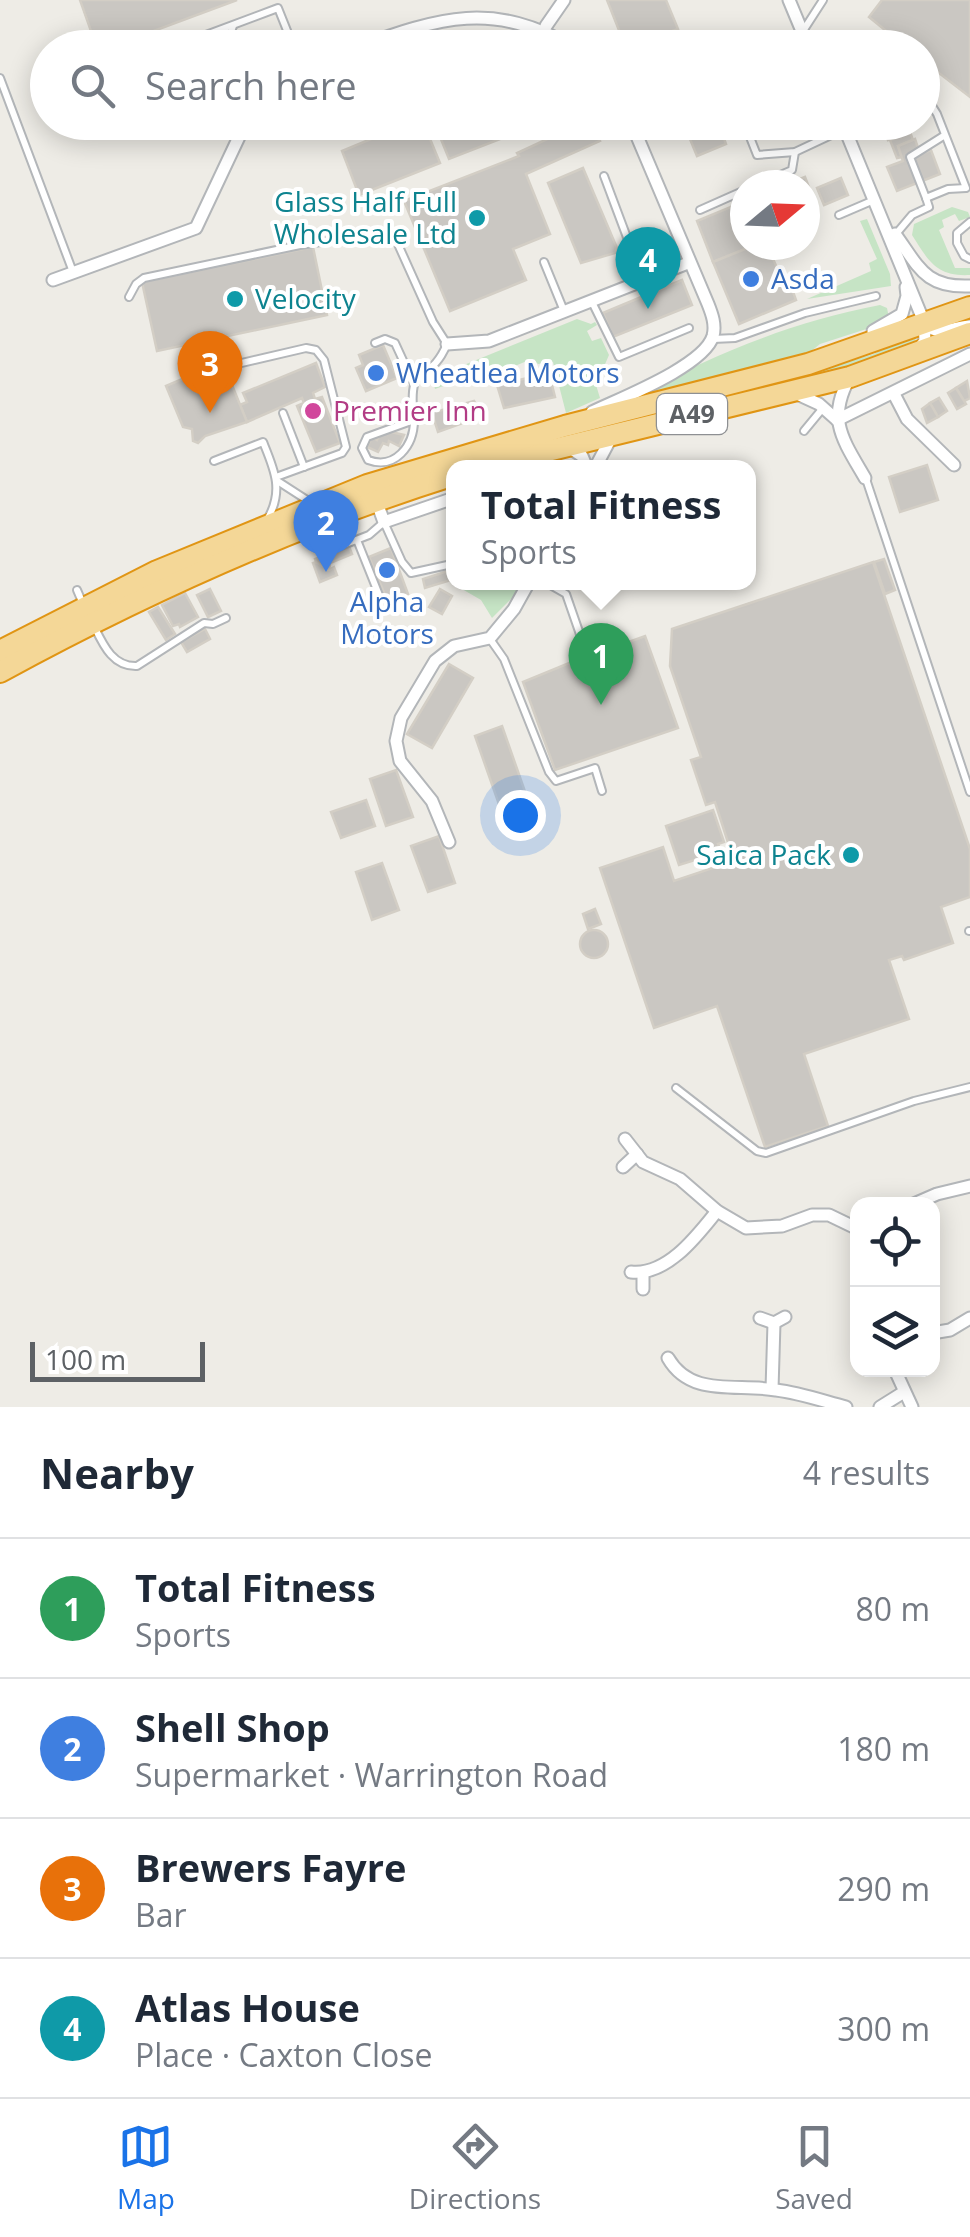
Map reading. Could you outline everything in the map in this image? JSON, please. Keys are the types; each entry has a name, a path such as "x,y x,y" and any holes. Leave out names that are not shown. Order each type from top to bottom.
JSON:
{"highway":[{"name":"A49","path":"0,651 157,571 318,504 441,461 565,435 808,364 970,306"},
{"name":"A49","path":"499,460 565,435 614,432 794,392 906,358 970,329"},
{"name":"A49","path":"0,672 85,606 189,576 376,500 446,478"}],"street":[{"path":"546,26 564,0"},
{"path":"789,0 801,30"},
{"path":"405,30 450,14 492,11 522,16 551,30"},
{"path":"53,280 196,228 238,140"},
{"path":"583,460 565,435 691,362 712,340 712,313 638,140"},
{"path":"850,140 924,322 930,330 939,332 970,329"},
{"path":"884,219 932,281 970,286"},
{"path":"447,344 489,341 688,262"},
{"path":"808,364 838,343 898,318 907,296 902,266"},
{"path":"906,358 922,348 924,322"},
{"path":"837,420 970,354"},
{"path":"850,376 840,398 837,420 865,478"},
{"path":"794,392 837,420"},
{"path":"894,394 907,419 954,465"},
{"path":"598,460 614,432"},
{"path":"376,500 384,522 446,501"},
{"path":"449,842 432,801 400,761 398,729 410,700 435,661 454,646 490,638 524,590"},
{"path":"625,1140 643,1162 680,1179 717,1211 746,1228 782,1226 812,1215 829,1215 850,1225"},
{"path":"622,1167 636,1154"},
{"path":"931,1197 970,1186"},
{"path":"643,1290 637,1273 695,1239 717,1211"},
{"path":"760,1318 780,1320 772,1389"},
{"path":"940,1332 970,1318"},
{"path":"668,1358 675,1371 702,1386 772,1389 846,1407"},
{"path":"897,1377 912,1407"},
{"path":"880,1407 904,1392"}],"lane":[{"path":"803,30 823,0"},
{"path":"217,30 278,8 287,30"},
{"path":"231,30 233,24"},
{"path":"0,78 73,272"},
{"path":"926,198 948,189 969,190 940,124"},
{"path":"940,138 945,135"},
{"path":"751,140 757,156 795,152 818,140"},
{"path":"895,235 912,215 929,208 910,157 937,140"},
{"path":"792,170 795,152"},
{"path":"604,176 644,280"},
{"path":"700,210 730,197"},
{"path":"839,215 875,199"},
{"path":"970,222 957,233 957,243 964,256 970,258"},
{"path":"129,297 144,278 300,244 383,233 397,242 447,344 439,364 412,381"},
{"path":"544,262 565,312"},
{"path":"712,340 734,338 805,313 876,296"},
{"path":"592,302 619,357 689,328"},
{"path":"375,344 385,339 394,343 412,381 414,420 413,439 405,451 379,462 368,460 362,448 367,437 414,420"},
{"path":"234,365 306,348 322,356 346,447 342,453 277,479"},
{"path":"804,431 824,408"},
{"path":"283,413 304,468"},
{"path":"214,461 263,442 277,479 273,508 260,528"},
{"path":"865,478 970,792"},
{"path":"277,479 299,497 318,504"},
{"path":"298,530 314,547 325,552 369,535 384,522 411,573 446,565"},
{"path":"357,540 379,595"},
{"path":"559,590 566,594 583,643"},
{"path":"85,606 103,646 118,662 128,666 137,666 204,623 226,618"},
{"path":"490,638 504,659 549,772 556,781 595,768 602,791"},
{"path":"676,1088 757,1151 766,1153 914,1101 970,1087"}],"green space":[{"path":"952,207 968,212 970,217 959,221 955,214 942,220 944,227 939,230 955,268 970,268 970,275 941,270 912,235 914,224"},
{"path":"867,219 890,274 891,286 807,299 871,271 869,263 877,259 860,221"},
{"path":"880,305 887,308 889,318 882,324 820,344 804,357 636,400 635,396 666,380 754,341"},
{"path":"577,319 595,322 597,325 587,331 592,341 601,338 609,355 596,385 600,398 566,413 553,362 538,364 532,359 480,380 477,374 435,389 432,378"},
{"path":"917,336 912,348 901,356 495,460 477,460 810,373 874,354 892,343"},
{"path":"464,590 518,590 492,618 481,600"}],"building":[{"path":"80,0 237,0 156,30 91,30"},
{"path":"607,0 666,0 678,29 675,30 619,30"},
{"path":"882,0 970,0 970,97 940,74 940,30 885,30 869,17"},
{"path":"369,140 430,140 440,163 359,195 342,151"},
{"path":"441,140 498,140 449,159"},
{"name":"Glass Half Full Wholesale Ltd","path":"545,140 600,141 526,174 550,234 513,249 526,280 450,311 404,201 519,156 517,153"},
{"path":"690,140 725,140 726,144 697,156"},
{"path":"890,140 913,140 898,146 902,157 897,158"},
{"path":"915,140 920,154 931,150 940,174 897,191 887,167 903,161 898,146"},
{"path":"583,168 617,248 615,253 581,263 548,183"},
{"path":"841,178 848,195 824,205 820,187"},
{"path":"730,207 730,255 713,262 697,221"},
{"name":"Velocity","path":"313,247 327,315 157,351 142,282"},
{"name":"Asda","path":"730,255 730,260 774,260 787,291 792,289 796,300 739,324 713,262"},
{"path":"682,280 692,305 613,337 603,313"},
{"name":"Wheatlea Motors","path":"383,345 397,378 366,391 356,368 363,365 359,355"},
{"name":"Premier Inn","path":"316,363 325,387 313,393 315,399 322,397 340,443 316,452 297,406 304,403 302,398 247,422 240,405 247,402 243,393"},
{"path":"549,373 555,397 504,408 497,385"},
{"path":"189,376 197,392 213,384 217,392 232,385 247,422 205,436 198,443 193,441 192,429 183,427 166,386"},
{"path":"967,381 970,398 964,401 956,388"},
{"path":"956,388 966,404 957,409 948,393"},
{"path":"939,398 947,411 938,417 930,403"},
{"path":"474,401 485,419 438,432 431,410"},
{"path":"930,403 938,417 927,423 922,409"},
{"path":"382,430 404,435 399,446 389,441 378,452 367,447"},
{"path":"927,465 938,500 900,512 889,477"},
{"path":"343,531 352,554 330,563 329,570 315,559 326,555 320,540"},
{"name":"Alpha Motors","path":"391,548 408,594 388,602 369,557"},
{"path":"884,559 895,590 885,594 874,562"},
{"name":"Saica Pack","path":"873,562 970,849 970,897 941,907 953,943 904,960 902,956 889,960 909,1019 804,1054 828,1126 765,1147 717,1006 654,1028 600,868 663,847 674,881 734,861 715,802 706,805 691,760 701,757 670,666 672,629"},
{"path":"313,563 329,570 334,567 337,575 320,582"},
{"path":"446,572 446,581 425,588 423,579"},
{"path":"210,589 221,611 208,617 197,595"},
{"path":"440,589 452,596 442,614 429,607"},
{"path":"185,593 198,617 180,627 173,626 162,605"},
{"path":"158,607 175,634 166,640 149,612"},
{"path":"205,629 210,639 187,652 181,642"},
{"path":"645,636 678,728 555,770 523,682 584,657 582,650 596,645 598,653"},
{"path":"449,664 473,678 432,748 407,734"},
{"path":"502,726 529,803 502,813 475,736"},
{"path":"396,770 413,817 386,826 370,779"},
{"path":"366,800 375,826 341,838 331,812"},
{"path":"713,810 724,842 718,844 721,852 679,865 666,826"},
{"path":"439,836 455,883 428,892 411,846"},
{"path":"382,863 399,910 372,920 356,872"},
{"path":"595,909 601,924 588,929 583,914"},
{"path":"594,930 604,934 608,944 604,954 594,958 584,954 580,944 584,934"}],"place":[{"name":"Glass Half Full Wholesale Ltd","path":"477,218"},
{"name":"Asda","path":"751,279"},
{"name":"Velocity","path":"235,299"},
{"name":"Atlas House","path":"648,309"},
{"name":"Wheatlea Motors","path":"376,373"},
{"name":"Premier Inn","path":"313,411"},
{"name":"Brewers Fayre","path":"210,413"},
{"name":"Alpha Motors","path":"387,570"},
{"name":"Shell Shop","path":"326,572"},
{"name":"Total Fitness","path":"601,705"},
{"name":"Saica Pack","path":"851,855"}]}
